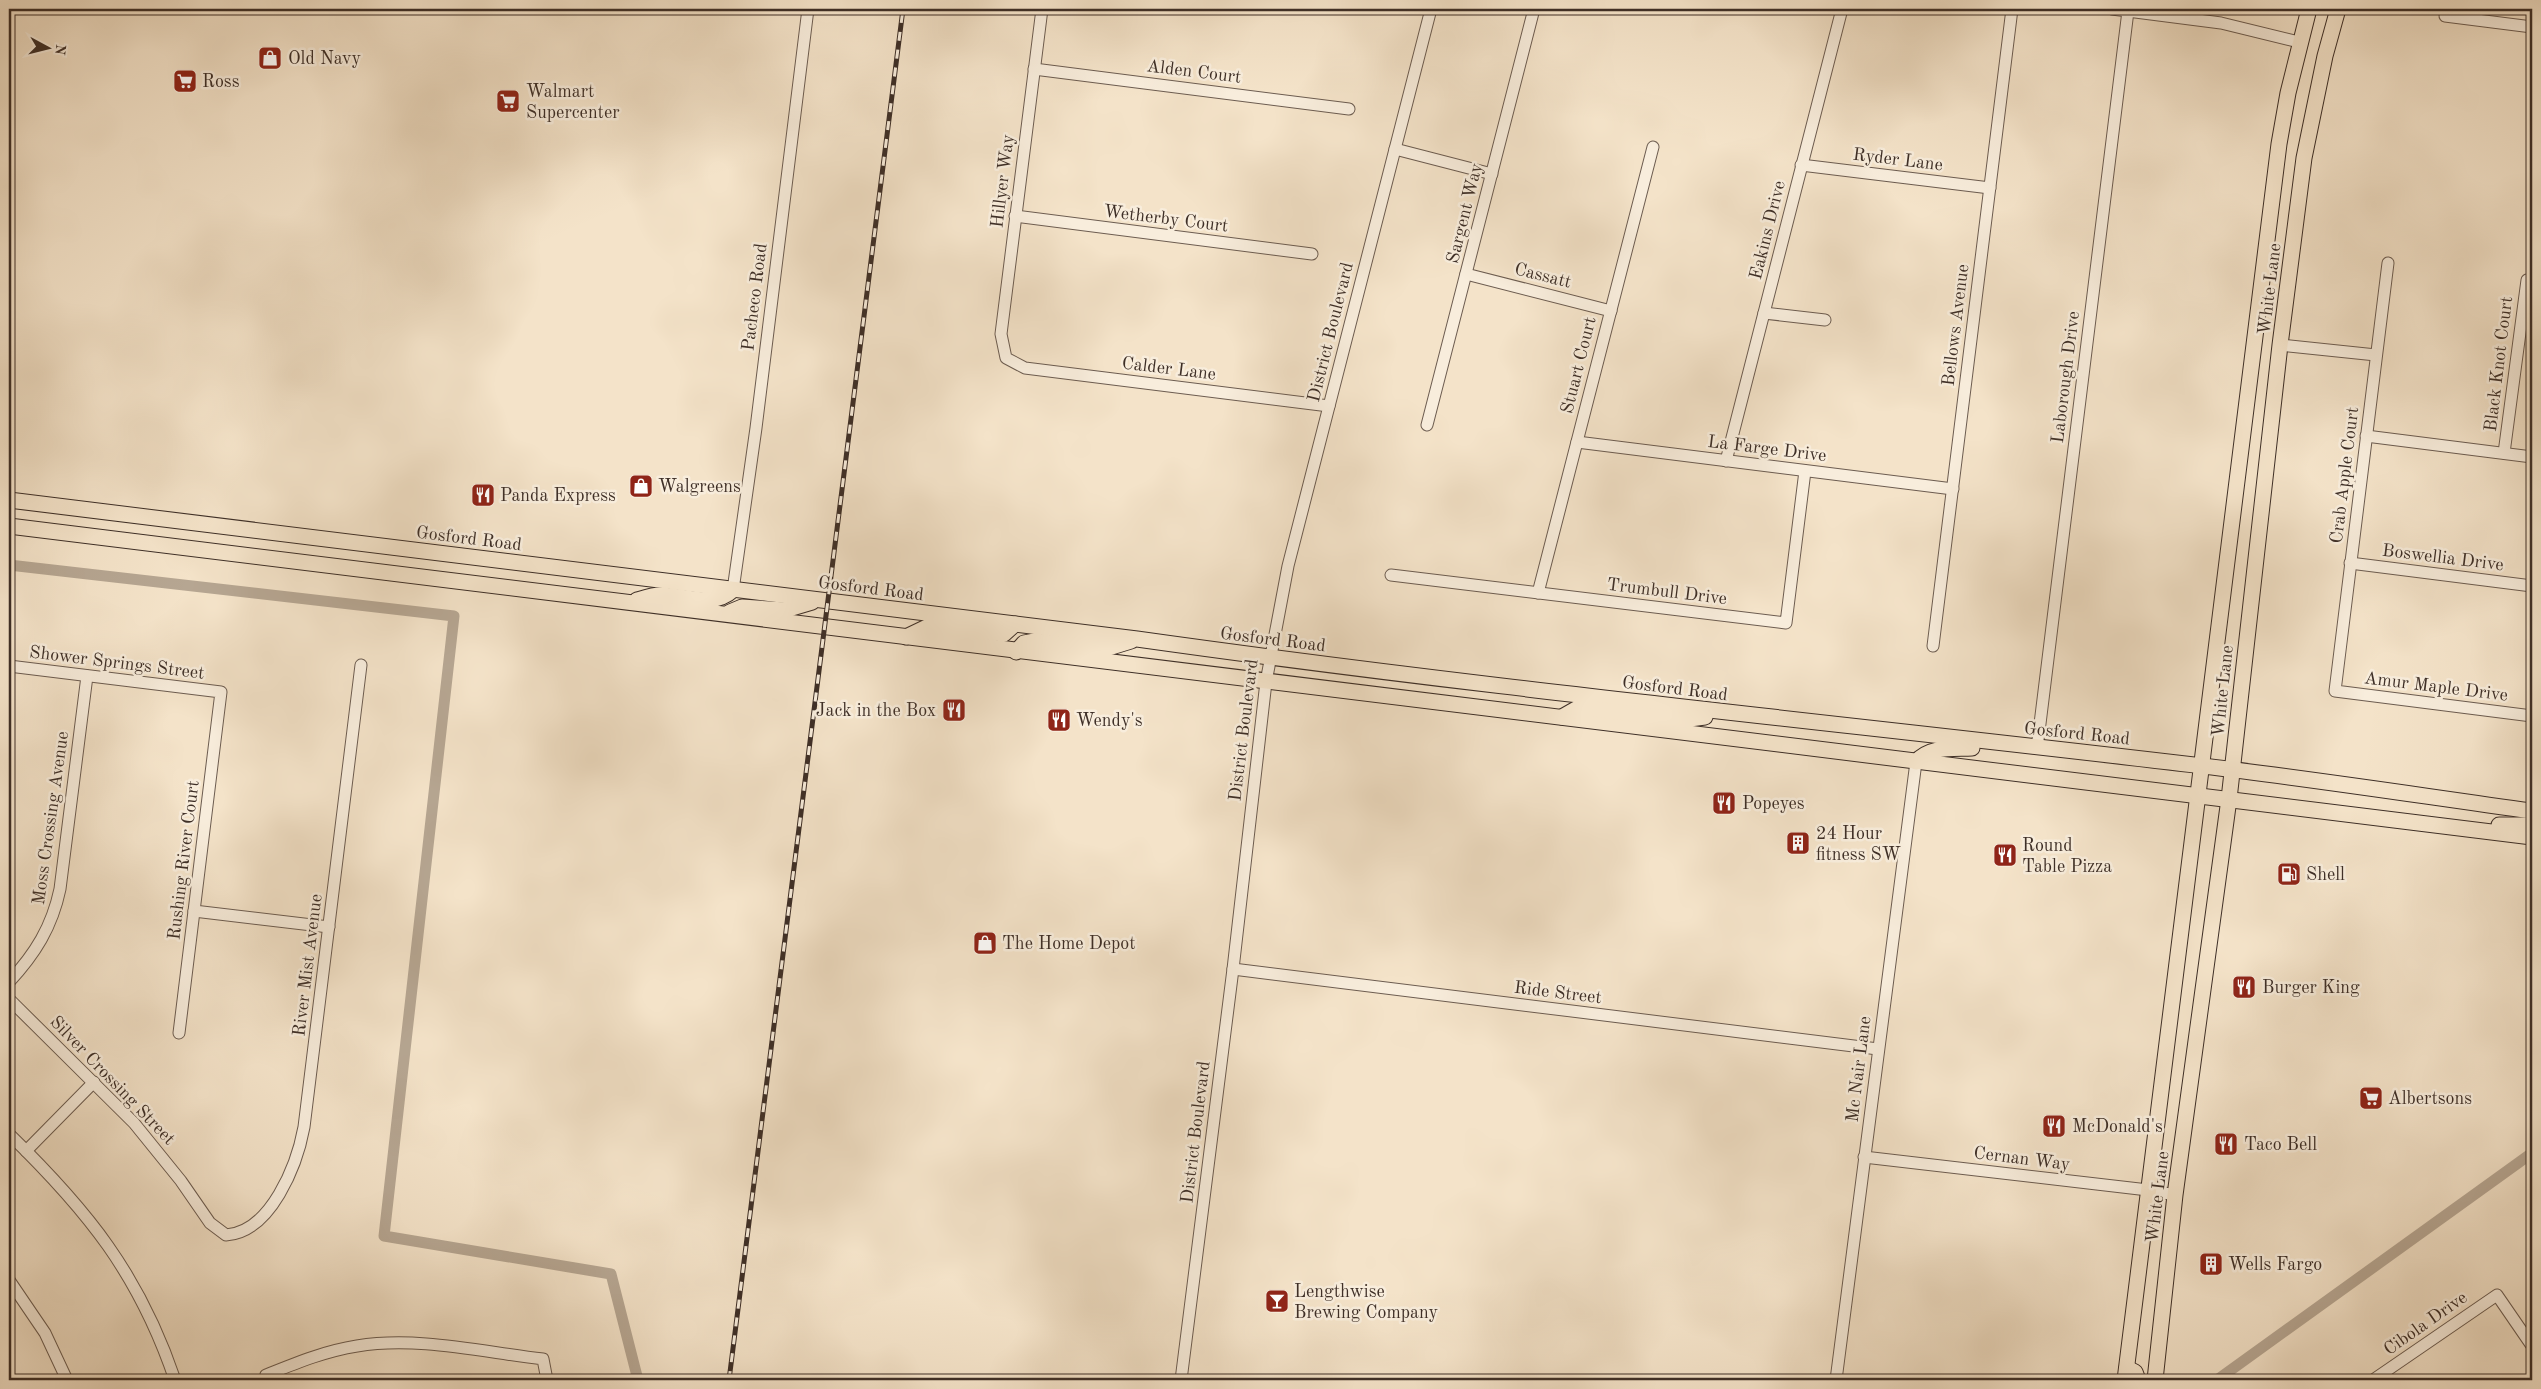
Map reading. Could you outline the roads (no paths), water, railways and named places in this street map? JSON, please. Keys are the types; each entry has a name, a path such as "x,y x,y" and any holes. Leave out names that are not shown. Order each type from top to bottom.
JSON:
{"main road":[{"name":"White Lane","path":"2126,1374 2279,144 2299,42 2309,9"},
{"name":"White Lane","path":"2155,1380 2175,1195 2229,799 2280,345 2308,133 2325,56 2338,9"},
{"name":"Gosford Road","path":"9,500 1732,714 2201,765 2532,811"},
{"path":"9,526 1016,652 1562,717 1916,762 2197,794 2427,826 2532,837"},
{"path":"626,602 659,594 710,601 725,596 733,590"},
{"path":"725,615 742,607 785,610 818,600"},
{"path":"904,637 929,626 1004,634 1015,624"},
{"path":"1016,652 1024,643 1035,641 1105,649 1137,639"},
{"path":"1562,717 1576,709 1682,720 1732,714"},
{"path":"1916,762 1923,753 1937,750 2020,746"},
{"path":"2427,826 2532,825"},
{"path":"2126,1374 2135,1372 2138,1380"}],"street":[{"name":"Pacheco Road","path":"733,590 808,9"},
{"name":"Hillyer Way","path":"1006,358 1000,334 1042,9"},
{"name":"District Boulevard","path":"1181,1380 1233,969 1269,658 1288,566 1431,9"},
{"name":"Sargent Way","path":"1427,425 1534,9"},
{"name":"Eakins Drive","path":"1726,461 1842,9"},
{"name":"Bellows Avenue","path":"1933,646 2012,9"},
{"path":"2112,9 2222,23 2299,42"},
{"name":"Laborough Drive","path":"2037,748 2128,11"},
{"path":"2446,16 2532,27"},
{"name":"Alden Court","path":"1034,69 1350,109"},
{"name":"Stuart Court","path":"1538,593 1652,146"},
{"path":"1395,150 1492,174"},
{"name":"Ryder Lane","path":"1802,165 1990,188"},
{"name":"Wetherby Court","path":"1015,216 1312,254"},
{"name":"Crab Apple Court","path":"2334,691 2388,263"},
{"name":"Cassatt","path":"1466,274 1610,311"},
{"name":"Black Knot Court","path":"2504,453 2527,280"},
{"path":"1764,312 1825,320"},
{"path":"2280,345 2376,355"},
{"name":"Calder Lane","path":"1006,358 1025,368 1329,406"},
{"path":"2366,436 2532,456"},
{"name":"La Farge Drive","path":"1577,442 1953,489"},
{"name":"Trumbull Drive","path":"1391,575 1786,623 1805,471"},
{"name":"Boswellia Drive","path":"2350,564 2532,586"},
{"name":"River Mist Avenue","path":"226,1236 240,1234 271,1205 283,1188 300,1148 361,665"},
{"name":"Shower Springs Street","path":"9,666 221,692"},
{"name":"Moss Crossing Avenue","path":"9,982 39,946 56,910 87,676"},
{"name":"Amur Maple Drive","path":"2334,691 2532,716"},
{"name":"Rushing River Court","path":"179,1033 221,692"},
{"name":"Mc Nair Lane","path":"1836,1380 1916,762"},
{"path":"194,911 329,927"},
{"name":"Ride Street","path":"1233,969 1878,1049"},
{"name":"Silver Crossing Street","path":"9,999 134,1123 177,1174 210,1223 226,1236"},
{"path":"26,1151 94,1082"},
{"path":"9,1134 70,1195 113,1252 152,1322 174,1380"},
{"name":"Cernan Way","path":"1864,1157 2148,1190 2175,1195"},
{"path":"9,1280 45,1334 67,1380"},
{"name":"Cibola Drive","path":"2373,1380 2497,1295 2532,1346"},
{"path":"267,1378 331,1351 389,1343 416,1343 542,1359 547,1380"}],"waterway":[{"path":"9,565 454,616 384,1236 611,1274 638,1380"},
{"path":"2217,1380 2532,1153"}],"railway":[{"path":"729,1380 903,9"}],"place":[{"name":"Old Navy","path":"270,58"},
{"name":"Ross","path":"185,81"},
{"name":"Walmart Supercenter","path":"508,101"},
{"name":"Walgreens","path":"641,486"},
{"name":"Panda Express","path":"483,495"},
{"name":"Jack in the Box","path":"954,710"},
{"name":"Wendy's","path":"1059,720"},
{"name":"Popeyes","path":"1724,803"},
{"name":"24 Hour fitness SW","path":"1798,843"},
{"name":"Round Table Pizza","path":"2005,855"},
{"name":"Shell","path":"2289,874"},
{"name":"The Home Depot","path":"985,943"},
{"name":"Burger King","path":"2244,987"},
{"name":"Albertsons","path":"2371,1098"},
{"name":"McDonald's","path":"2054,1126"},
{"name":"Taco Bell","path":"2226,1144"},
{"name":"Wells Fargo","path":"2211,1264"},
{"name":"Lengthwise Brewing Company","path":"1277,1301"}]}
